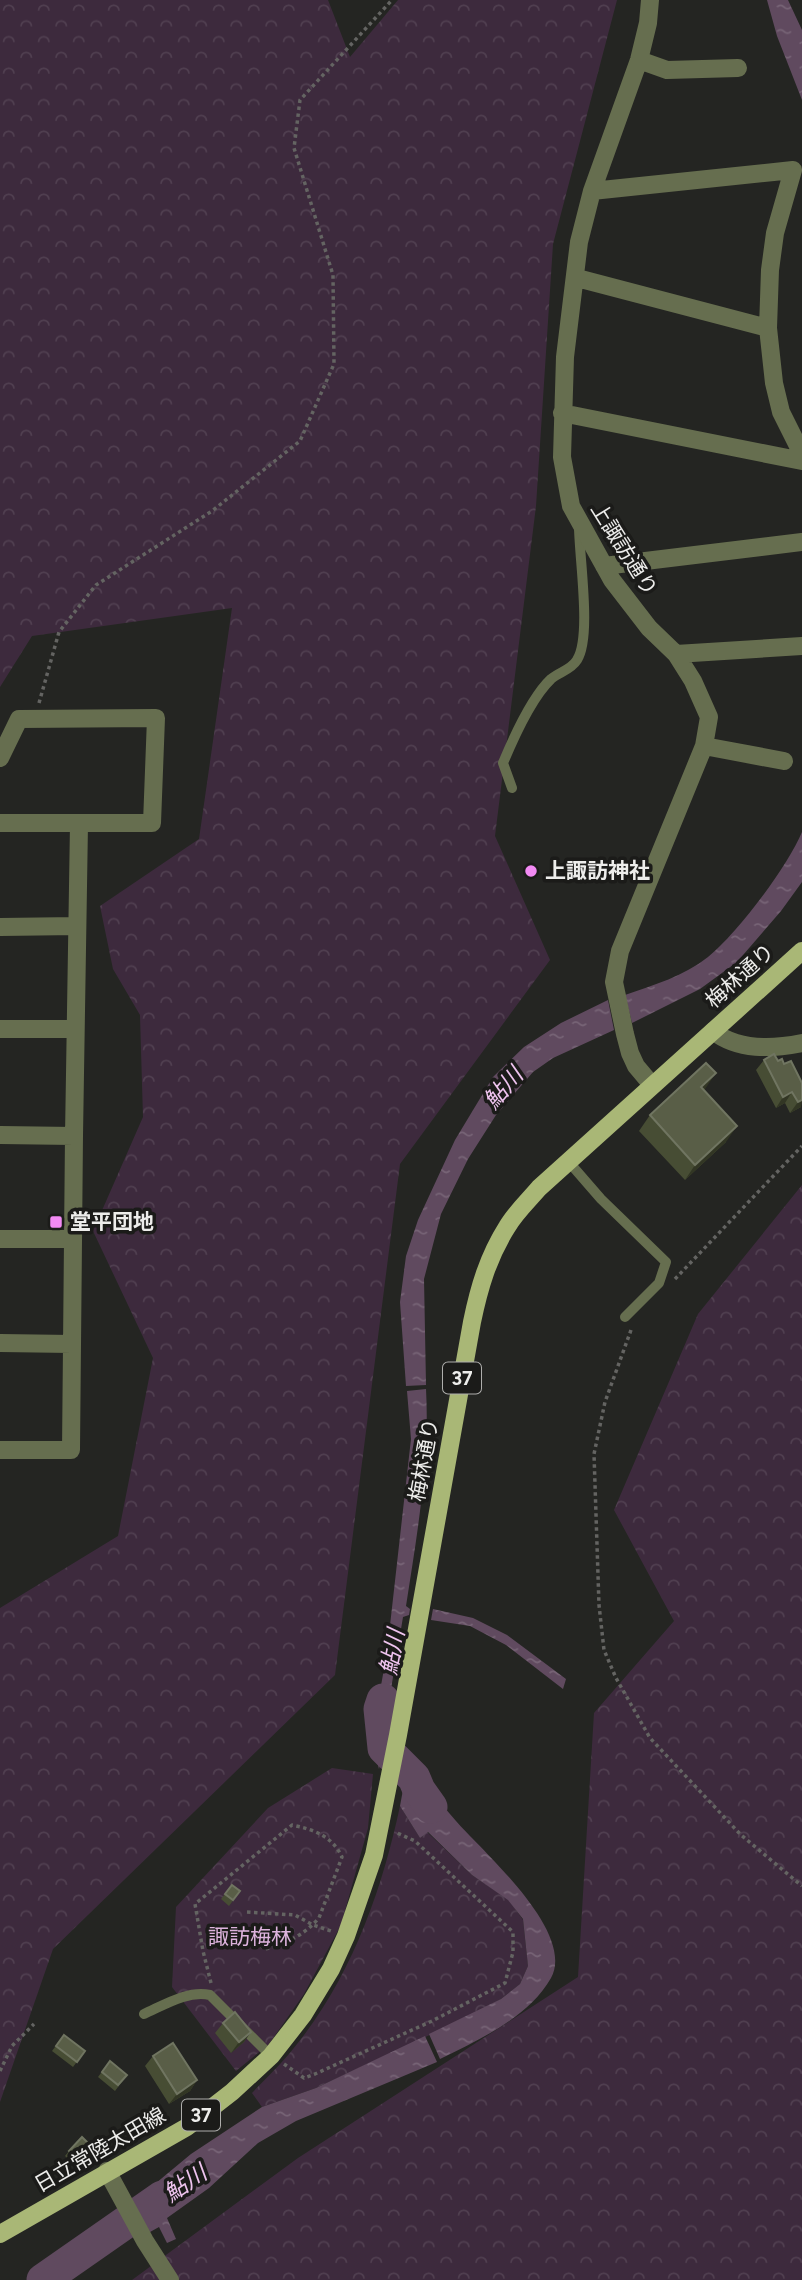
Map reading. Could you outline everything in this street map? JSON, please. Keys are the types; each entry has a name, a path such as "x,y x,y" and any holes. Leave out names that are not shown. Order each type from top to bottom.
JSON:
{"main road":[{"name":"梅林通り","path":"346,1936 374,1855 387,1795 480,1288 493,1252 508,1225 538,1188 802,951"},
{"name":"日立常陸太田線","path":"0,2234 187,2127 232,2092 271,2056 303,2015 331,1969 346,1936"}],"street":[{"name":"上諏訪通り","path":"650,0 648,23 639,60 593,191 579,243 577,278 565,357 562,457 571,506 604,566 649,628 676,654 693,681 709,717 704,746 620,951 615,972 615,992 630,1053 636,1066 652,1085"},
{"path":"639,60 667,70 738,68"},
{"path":"593,191 793,170 775,233 770,270 768,328 780,412 802,454"},
{"path":"577,278 768,328"},
{"path":"562,413 802,461"},
{"path":"604,566 802,542"},
{"path":"676,654 802,646"},
{"path":"0,758 19,719 156,718 152,823 0,822"},
{"path":"704,746 784,761"},
{"path":"0,1450 71,1450 79,824"},
{"path":"0,927 77,926"},
{"path":"0,1029 75,1029"},
{"path":"713,1031 724,1040 743,1045 778,1048 802,1043"},
{"path":"0,1135 74,1136"},
{"path":"0,1239 73,1239"},
{"path":"0,1343 72,1344"},
{"path":"107,2171 145,2241 170,2280"}],"lane":[{"path":"512,788 503,763 524,718 551,680 576,661 583,646 579,519"},
{"path":"568,1161 601,1199 666,1262 659,1283 625,1317"},
{"path":"144,2014 181,1998 203,1993 210,1995 271,2056"}],"path":[{"path":"39,704 59,632 96,585 212,512 300,441 334,364 333,275 294,148 300,100 392,0"},
{"path":"674,1281 802,1146"},
{"path":"638,1322 629,1333 605,1402 594,1454 598,1605 604,1650 616,1678 650,1738 740,1835 802,1886"},
{"path":"220,2003 202,1951 195,1904 292,1825 314,1829 335,1843 342,1857 319,1918 285,1945 265,1950 261,1946"},
{"path":"271,2056 304,2078 432,2021 505,1983 513,1952 513,1932 415,1842 380,1826"},
{"path":"247,1912 295,1915 313,1925 346,1936"},
{"path":"0,2071 12,2046 34,2024"}],"green space":[{"path":"0,0 328,0 350,57 398,0 617,0 553,244 536,506 495,836 550,960 400,1164 335,1675 53,1949 0,2102 0,1608 118,1536 153,1358 93,1231 143,1117 140,1015 113,969 100,906 199,839 232,608 32,636 0,687"},
{"path":"802,1185 802,2280 132,2280 298,2158 578,1977 594,1713 674,1621 614,1510 698,1314"},
{"name":"諏訪梅林","path":"332,1768 373,1774 368,1828 341,1925 304,1994 269,2044 236,2071 172,1987 176,1907 268,1808"},
{"name":"諏訪梅林","path":"400,1806 420,1838 427,1832 472,1875 509,1900 523,1920 528,1966 520,1984 501,1999 466,2018 316,2088 262,2107 252,2093 285,2059 310,2027 329,1998 360,1937 383,1872"}],"water":[{"path":"767,0 788,0 802,30 802,100 777,36"},
{"path":"802,832 802,882 737,962 700,989 632,1023 625,995 689,970 720,946 774,880"},
{"path":"608,1000 614,1030 553,1058 533,1072 496,1115 468,1159 441,1214 424,1279 426,1385 406,1386 400,1302 406,1256 418,1220 455,1140 493,1077 524,1047 561,1023"},
{"path":"426,1389 424,1471 406,1606 410,1609 409,1615 403,1617 386,1719 388,1729 379,1769 375,1753 374,1725 387,1652 411,1439 407,1391"},
{"path":"433,1609 473,1618 507,1635 566,1679 563,1689 506,1645 470,1626 431,1620"},
{"path":"409,1757 449,1813 505,1872 539,1916 550,1938 555,1959 551,1978 530,2005 502,2026 440,2059 429,2034 501,1999 520,1984 528,1966 523,1919 508,1900 472,1875 428,1832 420,1838 400,1806"},
{"path":"425,2036 437,2062 296,2121 258,2143 209,2188 167,2218 176,2239 167,2243 159,2227 150,2232 132,2203 191,2154 262,2107 316,2088"}],"building":[{"path":"774,1054 778,1061 782,1059 784,1064 791,1061 802,1083 802,1100 798,1102 792,1092 783,1097 764,1060"},
{"path":"706,1063 716,1073 701,1087 737,1126 695,1165 650,1115"},
{"path":"232,1885 240,1891 233,1900 225,1894"},
{"path":"235,2012 251,2032 239,2042 223,2023"},
{"path":"64,2035 85,2051 77,2062 56,2046"},
{"path":"173,2043 197,2080 177,2094 153,2056"},
{"path":"110,2061 127,2075 118,2085 102,2072"},
{"path":"82,2137 97,2152 84,2165 69,2151"}],"waterway":[{"name":"鮎川","path":"383,1700 380,1709 384,1748 414,1778 431,1807"},
{"name":"鮎川","path":"43,2280 162,2197"}],"place":[{"name":"上諏訪神社","path":"531,871"},
{"name":"堂平団地","path":"56,1222"}]}
